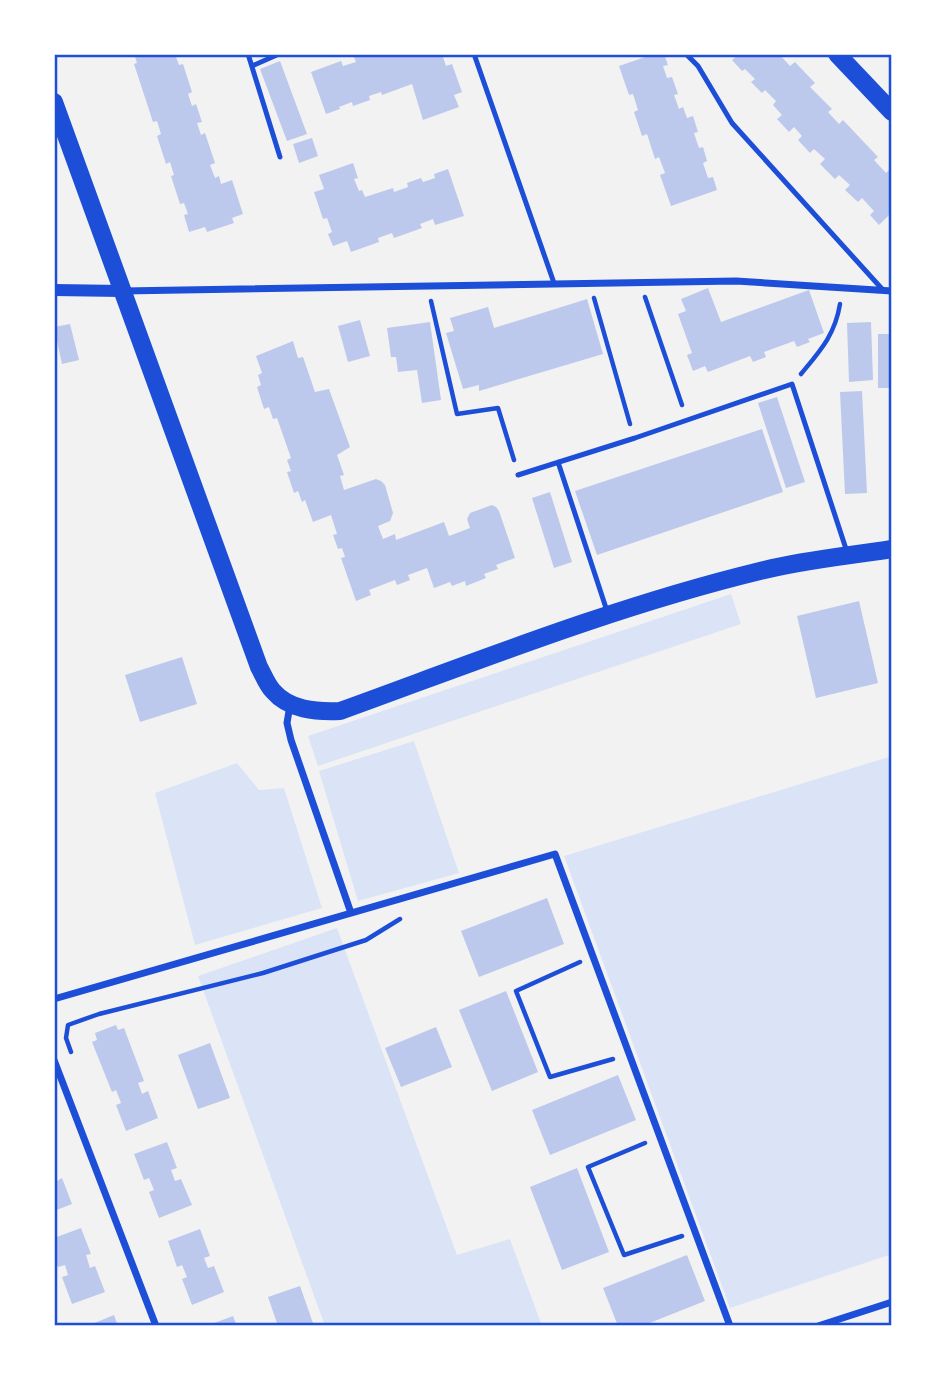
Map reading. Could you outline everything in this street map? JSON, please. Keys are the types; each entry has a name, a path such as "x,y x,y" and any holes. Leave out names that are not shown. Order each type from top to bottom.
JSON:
{"main road":[{"path":"837,54 892,112"},
{"path":"54,102 259,667 273,692 290,704 323,712 340,711 608,614 761,570 892,549"}],"street":[{"path":"54,290 736,281 888,291 892,284"},
{"path":"290,704 287,723 291,740 351,913"},
{"path":"54,999 555,854 730,1326"},
{"path":"54,1060 156,1326"},
{"path":"818,1326 892,1301"}],"lane":[{"path":"248,54 280,157"},
{"path":"252,65 279,54"},
{"path":"474,54 554,283"},
{"path":"686,54 698,66 732,123 888,291"},
{"path":"518,475 792,384 848,554"},
{"path":"558,462 608,614"}],"path":[{"path":"644,293 687,419"},
{"path":"594,297 635,438"},
{"path":"792,384 825,345 838,313 840,299"},
{"path":"431,300 457,414 498,408 518,475"},
{"path":"71,1052 66,1038 68,1025 99,1014 263,974 366,940 399,919 411,915"},
{"path":"587,958 516,991 550,1077 623,1056"},
{"path":"654,1139 588,1167 624,1255 690,1234"}],"shaded area":[{"path":"731,594 741,624 318,766 308,736"},
{"path":"414,741 459,873 358,901 319,771"},
{"path":"892,756 892,1254 730,1308 564,856"},
{"path":"237,763 259,790 284,788 322,908 195,945 155,793"},
{"path":"337,928 457,1255 510,1239 542,1326 325,1326 198,976"}],"building":[{"path":"134,54 175,54 179,65 183,64 192,92 188,94 192,106 196,104 202,122 197,123 201,135 205,133 215,163 210,165 215,178 219,176 221,184 232,180 243,214 232,218 234,223 207,232 205,227 189,232 184,215 188,214 184,203 180,204 171,176 174,175 170,162 166,164 157,136 161,134 157,121 153,122 134,64 137,63"},
{"path":"363,54 442,54 446,66 452,64 462,92 454,95 459,107 423,120 412,84 382,95 381,92 369,96 370,100 353,106 352,102 326,114 311,72 341,61 343,66 356,62 354,57"},
{"path":"654,54 664,54 668,65 663,66 667,78 672,77 678,94 674,95 679,109 683,107 687,118 693,116 698,132 694,133 699,148 703,147 707,161 703,163 708,178 713,177 717,190 671,206 660,175 665,173 659,157 655,159 647,134 642,136 634,112 638,110 633,94 629,95 619,66"},
{"path":"739,54 779,54 790,66 795,62 815,83 810,87 832,109 828,112 839,124 843,120 878,157 874,160 886,173 890,169 892,171 892,212 879,225 870,215 874,211 862,198 858,202 845,190 850,185 839,175 835,179 820,164 825,159 814,149 810,153 798,140 802,136 794,127 789,132 777,119 782,115 773,105 776,101 765,90 762,93 751,82 755,79 745,69 742,71 732,60"},
{"path":"280,61 307,134 287,141 260,69"},
{"path":"312,138 318,156 299,163 293,144"},
{"path":"353,163 358,178 354,179 365,197 393,188 394,192 421,178 423,182 435,178 434,174 448,169 464,216 435,225 433,219 420,224 422,228 394,238 392,233 378,238 379,242 351,252 347,241 333,246 328,234 332,232 327,218 323,219 314,192 324,189 319,175"},
{"path":"708,288 721,322 809,290 824,333 797,347 794,341 764,352 766,357 753,362 750,356 708,372 705,366 693,371 687,355 692,353 678,314 686,311 681,299"},
{"path":"587,299 603,354 479,391 479,385 463,389 446,333 454,331 450,318 488,307 494,328"},
{"path":"360,320 370,356 348,362 338,326"},
{"path":"430,322 441,400 422,403 417,370 398,372 396,357 391,357 387,328"},
{"path":"871,322 873,380 849,382 847,323"},
{"path":"70,324 79,360 62,364 54,327"},
{"path":"878,334 892,334 892,388 878,388"},
{"path":"293,341 298,358 303,357 315,392 329,389 350,447 337,455 344,475 340,476 344,490 376,479 385,485 393,513 390,521 378,526 383,539 395,534 396,540 444,522 449,536 470,528 467,519 470,513 492,505 499,511 515,558 496,565 498,569 484,574 486,578 466,586 465,581 452,586 450,582 434,588 427,568 408,575 410,580 397,585 395,580 369,590 371,595 356,601 341,558 345,557 342,548 338,549 333,535 337,534 331,515 313,522 305,500 302,502 298,491 294,493 287,472 291,471 287,460 291,458 277,418 273,419 269,407 264,409 257,387 261,385 258,375 262,373 256,356"},
{"path":"862,391 867,493 845,494 840,392"},
{"path":"777,397 805,482 786,488 758,403"},
{"path":"762,429 783,492 597,555 575,491"},
{"path":"550,492 572,562 554,568 532,498"},
{"path":"859,601 878,683 816,698 797,616"},
{"path":"182,657 197,704 140,722 125,675"},
{"path":"547,898 564,944 479,977 461,931"},
{"path":"506,991 538,1072 492,1091 459,1010"},
{"path":"116,1025 118,1030 124,1028 144,1081 138,1083 142,1094 148,1091 158,1118 126,1131 116,1105 121,1103 116,1090 112,1092 92,1042 97,1040 95,1033"},
{"path":"436,1027 452,1067 401,1087 385,1048"},
{"path":"210,1043 230,1098 198,1109 178,1055"},
{"path":"618,1075 636,1120 550,1155 532,1110"},
{"path":"167,1142 177,1168 171,1170 175,1181 181,1179 192,1205 159,1218 149,1192 154,1190 149,1178 144,1180 134,1154"},
{"path":"577,1168 609,1252 562,1270 530,1187"},
{"path":"54,1173 57,1181 62,1178 72,1204 54,1211"},
{"path":"81,1228 91,1254 86,1255 90,1268 95,1266 105,1292 72,1304 62,1277 68,1275 65,1265 58,1267 54,1256 54,1238"},
{"path":"200,1229 210,1256 204,1258 208,1268 214,1266 224,1292 192,1305 182,1279 187,1277 182,1265 177,1267 168,1241"},
{"path":"687,1255 705,1301 642,1326 618,1326 603,1288"},
{"path":"300,1286 314,1326 278,1326 268,1297"},
{"path":"114,1315 118,1326 87,1326"},
{"path":"233,1316 237,1326 209,1326 209,1325"}]}
